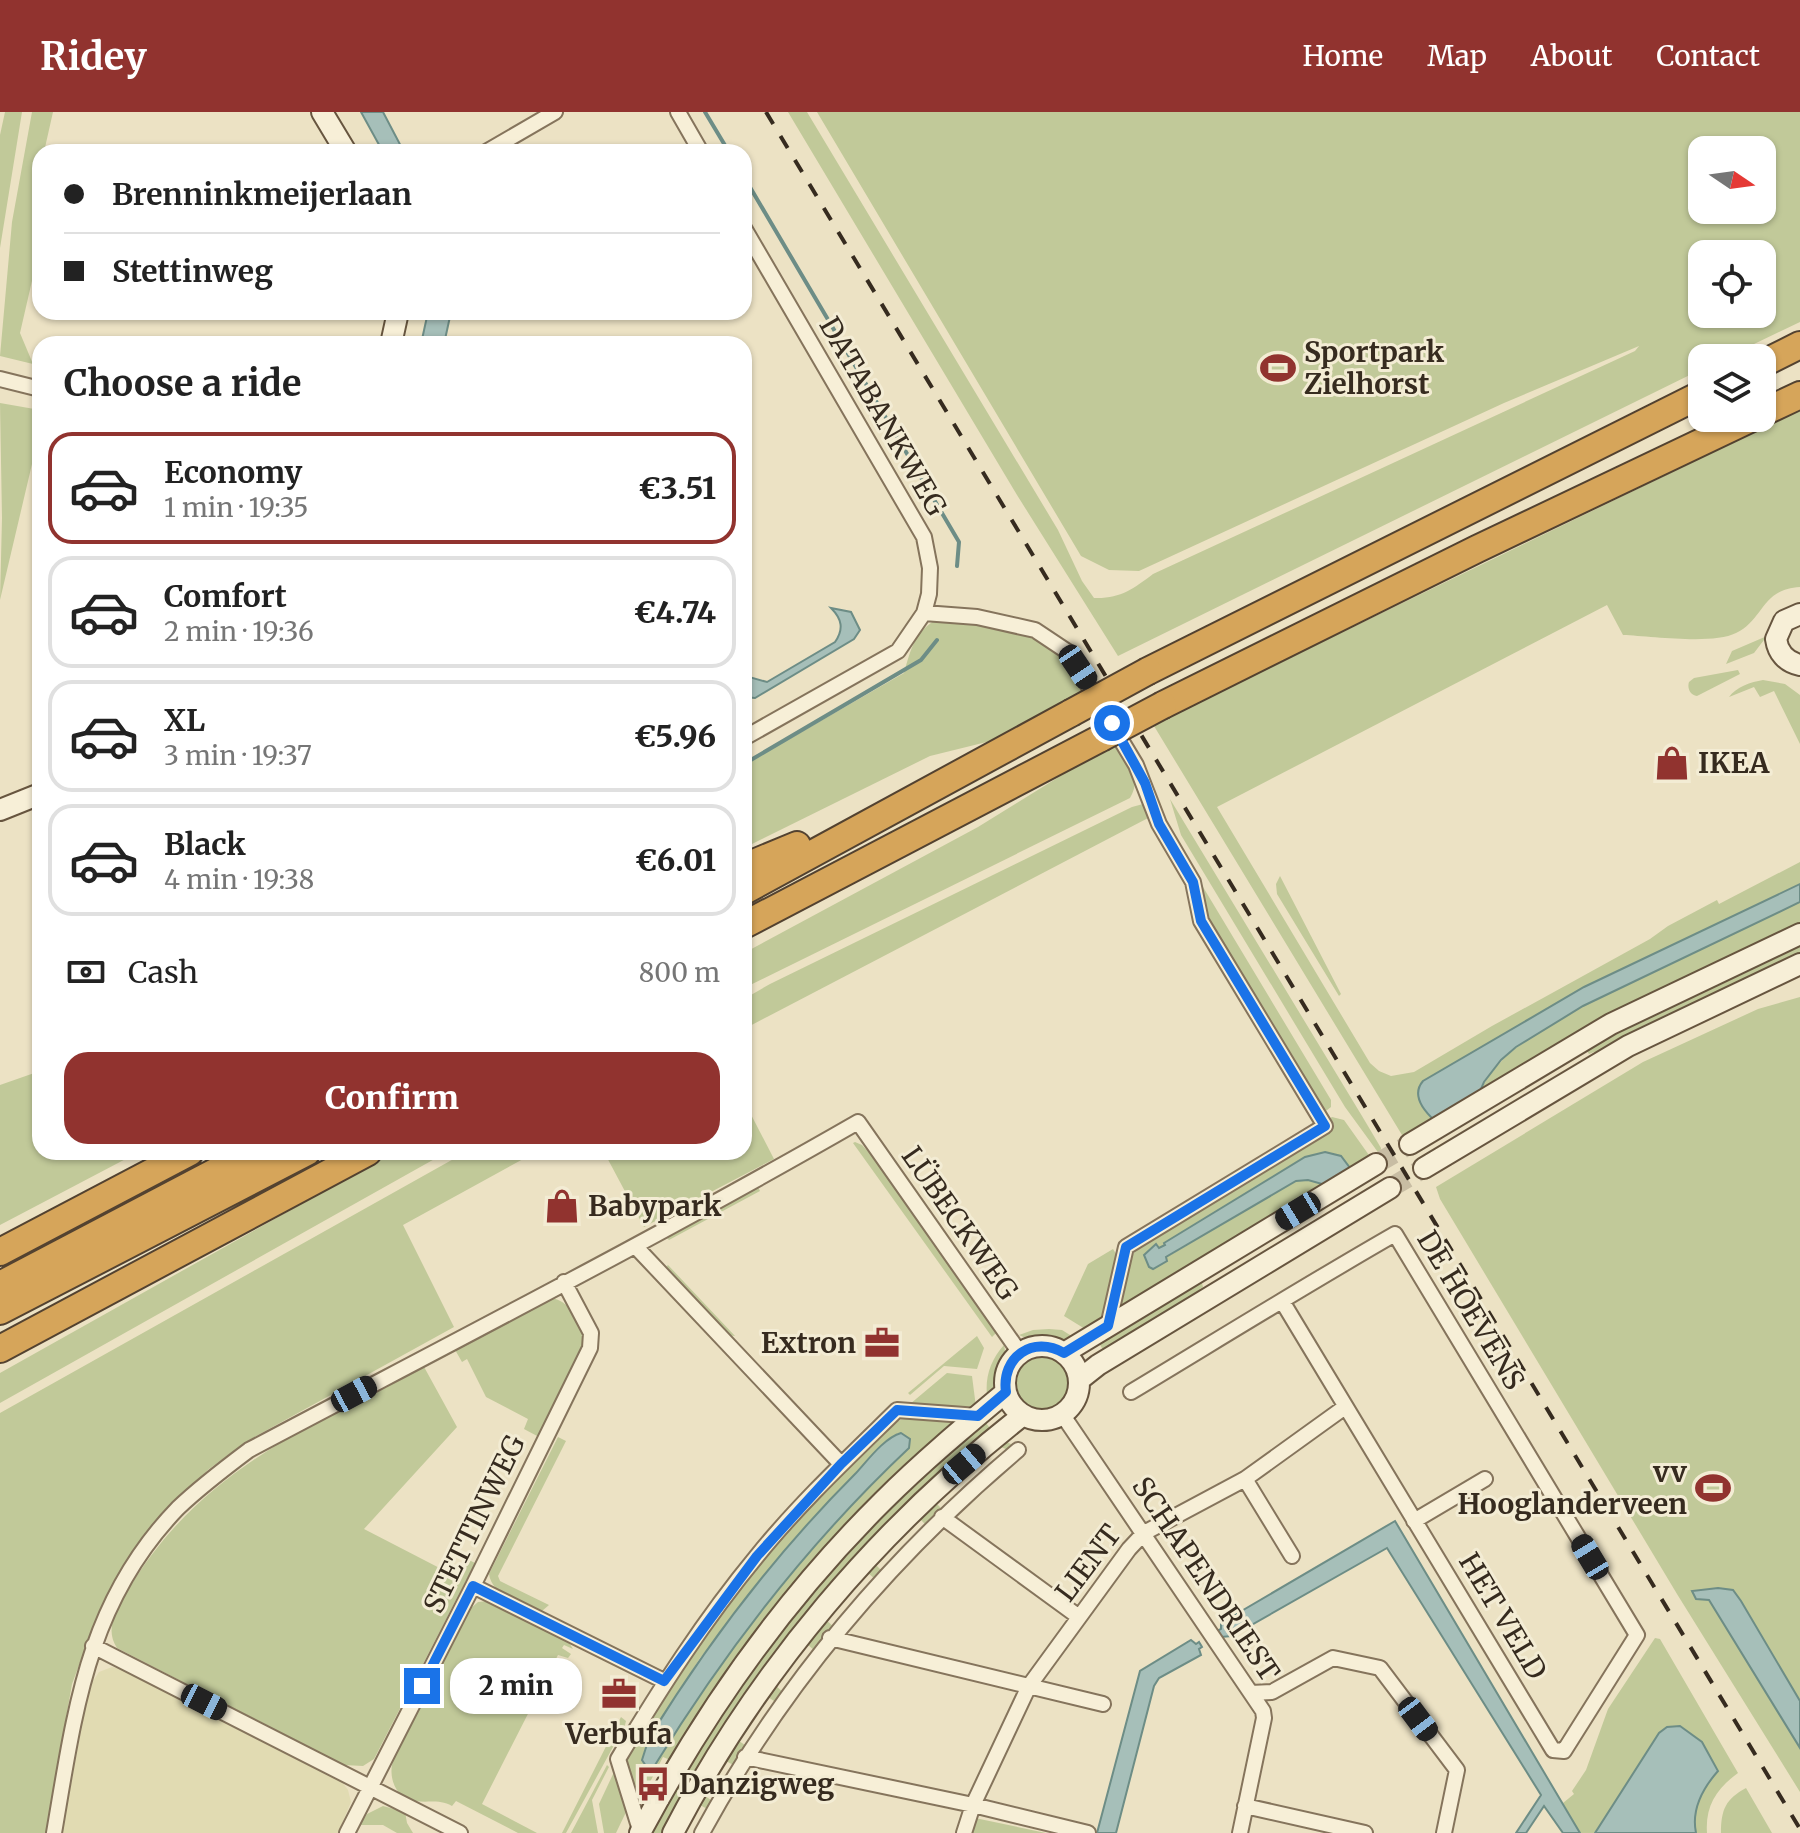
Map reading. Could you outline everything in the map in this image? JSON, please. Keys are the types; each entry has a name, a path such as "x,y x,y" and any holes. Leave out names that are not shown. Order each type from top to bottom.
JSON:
{"highway":[{"path":"1776,357 1800,345"},
{"path":"1776,406 1800,395"},
{"path":"752,887 1148,671 1688,401"},
{"path":"752,921 1163,705 1477,549 1723,432"},
{"path":"752,864 922,793"},
{"path":"0,1252 175,1160"},
{"path":"0,1285 238,1160"},
{"path":"0,1311 292,1160"},
{"path":"0,1349 353,1160"}],"main road":[{"path":"322,112 341,144"},
{"path":"1800,614 1784,621 1776,639 1782,655 1800,665"},
{"path":"0,810 32,797"},
{"path":"1410,1144 1581,1040 1639,1009 1800,934"},
{"path":"1424,1168 1596,1064 1672,1024 1800,964"},
{"path":"1064,1353 1376,1164"},
{"path":"1079,1380 1104,1361 1390,1188"},
{"path":"1038,1346 1056,1348 1064,1353 1072,1360 1079,1380 1075,1400 1062,1414 1040,1420 1023,1415 1006,1392 1008,1367 1020,1353 1038,1346"},
{"path":"640,1833 705,1721 786,1609 834,1552 883,1502 1006,1392"},
{"path":"673,1833 727,1740 812,1622 900,1524 964,1464 1023,1415"}],"street":[{"path":"500,144 555,112"},
{"path":"678,112 696,144"},
{"name":"DATABANKWEG","path":"752,242 924,537 930,568 929,594 924,613 898,651 752,733"},
{"path":"0,379 32,387"},
{"path":"924,613 977,617 1035,630 1068,652 1136,765 1159,824 1193,882 1201,921 1325,1126 1126,1247 1108,1326"},
{"name":"LÜBECKWEG","path":"636,1247 858,1122 1020,1353"},
{"name":"DE HOEVENS","path":"1131,1392 1395,1234 1637,1635"},
{"path":"54,1833 75,1709 93,1646 124,1580 150,1541 179,1508 249,1450 564,1282 636,1247 841,1464"},
{"name":"STETTINWEG","path":"347,1833 590,1348 591,1333 564,1282"},
{"name":"HET VELD","path":"1282,1301 1553,1750 1564,1751 1637,1635"},
{"name":"LIENT","path":"964,1833 973,1805 1029,1686 1129,1549 1144,1533 1245,1479 1345,1407"},
{"path":"640,1833 618,1759 664,1681 757,1556 841,1464 897,1410 978,1416"},
{"name":"SCHAPENDRIEST","path":"1062,1414 1263,1711 1240,1833"},
{"path":"702,1833 745,1757 830,1638 942,1517 1018,1450"},
{"path":"1245,1479 1292,1556"},
{"path":"1414,1521 1485,1479"},
{"path":"942,1517 1079,1617"},
{"path":"473,1586 664,1681"},
{"path":"830,1638 1103,1704"},
{"path":"93,1646 460,1833"},
{"path":"1251,1693 1272,1692 1333,1658 1380,1668 1457,1770 1444,1833"},
{"path":"745,1757 973,1805 1088,1833"},
{"path":"1245,1806 1365,1833"}],"shaded area":[{"path":"112,1667 126,1670 339,1778 348,1790 351,1802 338,1833 62,1833 89,1687 99,1672"}],"green space":[{"path":"5,112 22,112 0,248 0,135"},
{"path":"32,112 53,112 46,144 32,144 32,281 20,333 32,364 0,356 12,222"},
{"name":"Sportpark Zielhorst","path":"788,112 807,112 1058,530 1082,581 1094,598 1126,592 1153,574 1635,351 1639,346 1504,403 1139,571 1109,570 1081,556 817,112 1800,112 1800,322 1754,344 1688,344 1688,376 1118,656 1017,495"},
{"path":"0,403 32,409 32,464 0,600"},
{"path":"1800,410 1800,587 1777,593 1745,627 1726,637 1712,639 1623,635 1607,605 1217,807 1370,1063 1391,1076 1414,1072 1668,926 1717,900 1719,904 1800,862 1800,884 1584,987 1423,1081 1419,1098 1435,1121 1407,1139 1154,726 1755,432 1776,432 1776,422"},
{"path":"939,618 990,623 1038,638 1065,659 1093,700 1039,729 930,756 752,844 752,760 904,673 919,635"},
{"path":"1767,636 1754,653 1726,664 1732,651"},
{"path":"1738,670 1740,674 1697,696 1688,687 1694,678"},
{"path":"1763,680 1785,684 1800,695 1800,744 1774,691 1760,697 1754,687 1729,697 1744,686"},
{"path":"1120,744 1135,777 1130,798 752,984 752,949 978,827 1083,762"},
{"path":"1170,799 1381,1148 1380,1155 1345,1107 1181,835"},
{"path":"1143,804 1150,817 752,1025 752,994 770,984"},
{"path":"1280,876 1341,994 1339,996 1277,894 1276,884"},
{"path":"1200,882 1331,1100 1331,1107 1322,1114 1206,922"},
{"path":"1800,902 1800,931 1478,1096 1486,1080 1509,1054 1552,1024 1583,1006"},
{"path":"1800,939 1800,961 1598,1058 1594,1052 1589,1054 1587,1051 1591,1048 1587,1042"},
{"name":"vv Hooglanderveen","path":"1800,997 1800,1792 1677,1594 1440,1199 1436,1187 1643,1062 1758,1009"},
{"path":"32,1074 32,1160 124,1160 0,1225 0,1085"},
{"path":"752,1116 774,1159 644,1227 608,1160 752,1160"},
{"path":"1332,1117 1344,1120 1371,1158 1353,1172 1333,1153 1317,1153 1159,1249 1156,1244 1144,1255 1149,1267 1166,1260 1296,1181 1308,1180 1329,1186 1116,1317 1129,1261 1137,1248"},
{"path":"853,1143 872,1156 997,1332 992,1337"},
{"path":"380,1160 433,1160 0,1403 0,1373"},
{"path":"452,1160 521,1160 403,1225 454,1327 249,1440 209,1469 169,1508 136,1547 95,1623 72,1684 46,1833 0,1833 0,1413"},
{"path":"758,1187 760,1191 669,1240 666,1237"},
{"path":"1113,1249 1118,1257 1109,1297 1102,1316 1090,1332 1064,1316 1088,1264"},
{"path":"668,1265 735,1336 727,1335 665,1268"},
{"path":"1194,1279 1198,1285 1202,1283 1200,1289 1204,1295 1106,1355 1096,1338"},
{"path":"550,1298 569,1308 577,1320 584,1342 539,1437 524,1429 528,1419 486,1397 467,1359 462,1362 454,1348"},
{"path":"1049,1329 1062,1330 1078,1340 1048,1342 1019,1335"},
{"path":"977,1336 984,1348 977,1369 944,1366 910,1395 908,1393"},
{"path":"1004,1345 1002,1372 987,1395 990,1368"},
{"path":"1042,1354 1063,1362 1071,1383 1063,1404 1042,1412 1021,1404 1013,1383 1021,1362"},
{"path":"423,1365 457,1427 364,1529 455,1576 465,1558 475,1563 374,1759 363,1766 344,1765 117,1648 112,1626 119,1606 155,1550 186,1515 258,1457"},
{"path":"947,1373 972,1376 976,1407 910,1404"},
{"path":"909,1417 959,1421 713,1702 670,1760 663,1757 638,1805 627,1760 659,1698 737,1588 822,1490 895,1422","holes":["898,1433 909,1448 803,1558 710,1679 655,1765 643,1764 649,1738 700,1658 837,1492"]},
{"path":"981,1417 994,1433 886,1533 669,1833 645,1833 683,1765 817,1579"},
{"path":"558,1437 566,1441 498,1576 500,1581 549,1605 542,1611 502,1594 491,1582 489,1574"},
{"path":"1000,1438 1016,1447 1010,1451 999,1446 936,1503 943,1510 927,1526 920,1519 875,1564 883,1572 876,1580 868,1573 826,1620 834,1627 815,1651 807,1644 776,1686 784,1693 777,1703 768,1697 739,1741 748,1747 735,1766 726,1761 705,1796 714,1802 709,1810 700,1805 685,1833 677,1833 820,1618"},
{"path":"488,1601 568,1641 573,1649 564,1645 562,1648 571,1654 568,1658 558,1655 482,1804 537,1833 518,1833 456,1801 452,1806 408,1799 402,1796 392,1780 393,1761 470,1609 478,1602"},
{"path":"1655,1638 1660,1639 1738,1773 1714,1798 1708,1814 1707,1833 1696,1833 1696,1813 1707,1783 1659,1733 1595,1833 1580,1833 1563,1803 1574,1794 1572,1791 1586,1770 1608,1709"},
{"path":"621,1717 626,1721 625,1725 566,1833 562,1833"},
{"path":"607,1765 609,1767 592,1800 598,1833 571,1833"},
{"path":"614,1772 628,1808 616,1833 604,1833 599,1804"},
{"path":"1746,1788 1772,1833 1721,1833 1726,1806"},
{"path":"383,1806 405,1812 413,1833 397,1833 383,1825 360,1825 367,1814"},
{"path":"975,1818 1046,1833 970,1833"}],"water":[{"path":"361,112 383,112 400,144 379,144"},
{"path":"426,320 449,320 446,336 423,336"},
{"path":"831,608 851,612 860,630 854,639 752,698 752,678 767,682 835,642 840,633 838,616"},
{"path":"1800,884 1800,902 1583,1006 1516,1047 1501,1060 1484,1082 1478,1096 1435,1121 1423,1108 1418,1092 1423,1081 1584,987"},
{"path":"1325,1152 1341,1156 1353,1172 1329,1186 1308,1180 1296,1181 1166,1257 1167,1261 1153,1269 1149,1267 1144,1255 1156,1244 1159,1248 1165,1245 1305,1157"},
{"path":"901,1433 910,1439 909,1448 803,1559 740,1638 655,1765 646,1766 642,1760 649,1738 695,1667 745,1600 798,1535 871,1456"},
{"path":"1395,1521 1580,1833 1563,1833 1544,1806 1526,1833 1516,1833 1541,1795 1387,1548 1232,1636 1221,1637 1217,1631 1221,1629 1221,1623"},
{"path":"1733,1590 1741,1601 1800,1701 1800,1748 1709,1600 1696,1599 1692,1591"},
{"path":"1191,1640 1196,1644 1199,1642 1201,1655 1159,1678 1154,1686 1116,1833 1097,1833 1140,1671"},
{"path":"1680,1726 1702,1742 1718,1771 1700,1799 1695,1816 1696,1833 1595,1833 1659,1733 1667,1727"}],"waterway":[{"path":"705,112 724,144"},
{"path":"752,191 959,542 957,566"},
{"path":"752,759 921,660 937,640"}],"tunnel":[{"path":"1376,1164 1410,1144"},
{"path":"1390,1188 1424,1168"}],"railway":[{"path":"766,112 1800,1829"}],"place":[{"name":"Sportpark Zielhorst","path":"1278,368"},
{"name":"IKEA","path":"1672,763"},
{"name":"Babypark","path":"562,1206"},
{"name":"Extron","path":"882,1343"},
{"name":"vv Hooglanderveen","path":"1713,1488"},
{"name":"Verbufa","path":"619,1694"},
{"name":"Danzigweg","path":"653,1784"}],"route":[{"path":"422,1686 473,1586 664,1681 757,1556 841,1464 897,1410 978,1416 1006,1392 1008,1367 1020,1353 1028,1348 1047,1346 1064,1353 1108,1326 1126,1247 1325,1126 1201,921 1193,882 1159,824 1145,783 1112,723"}]}
